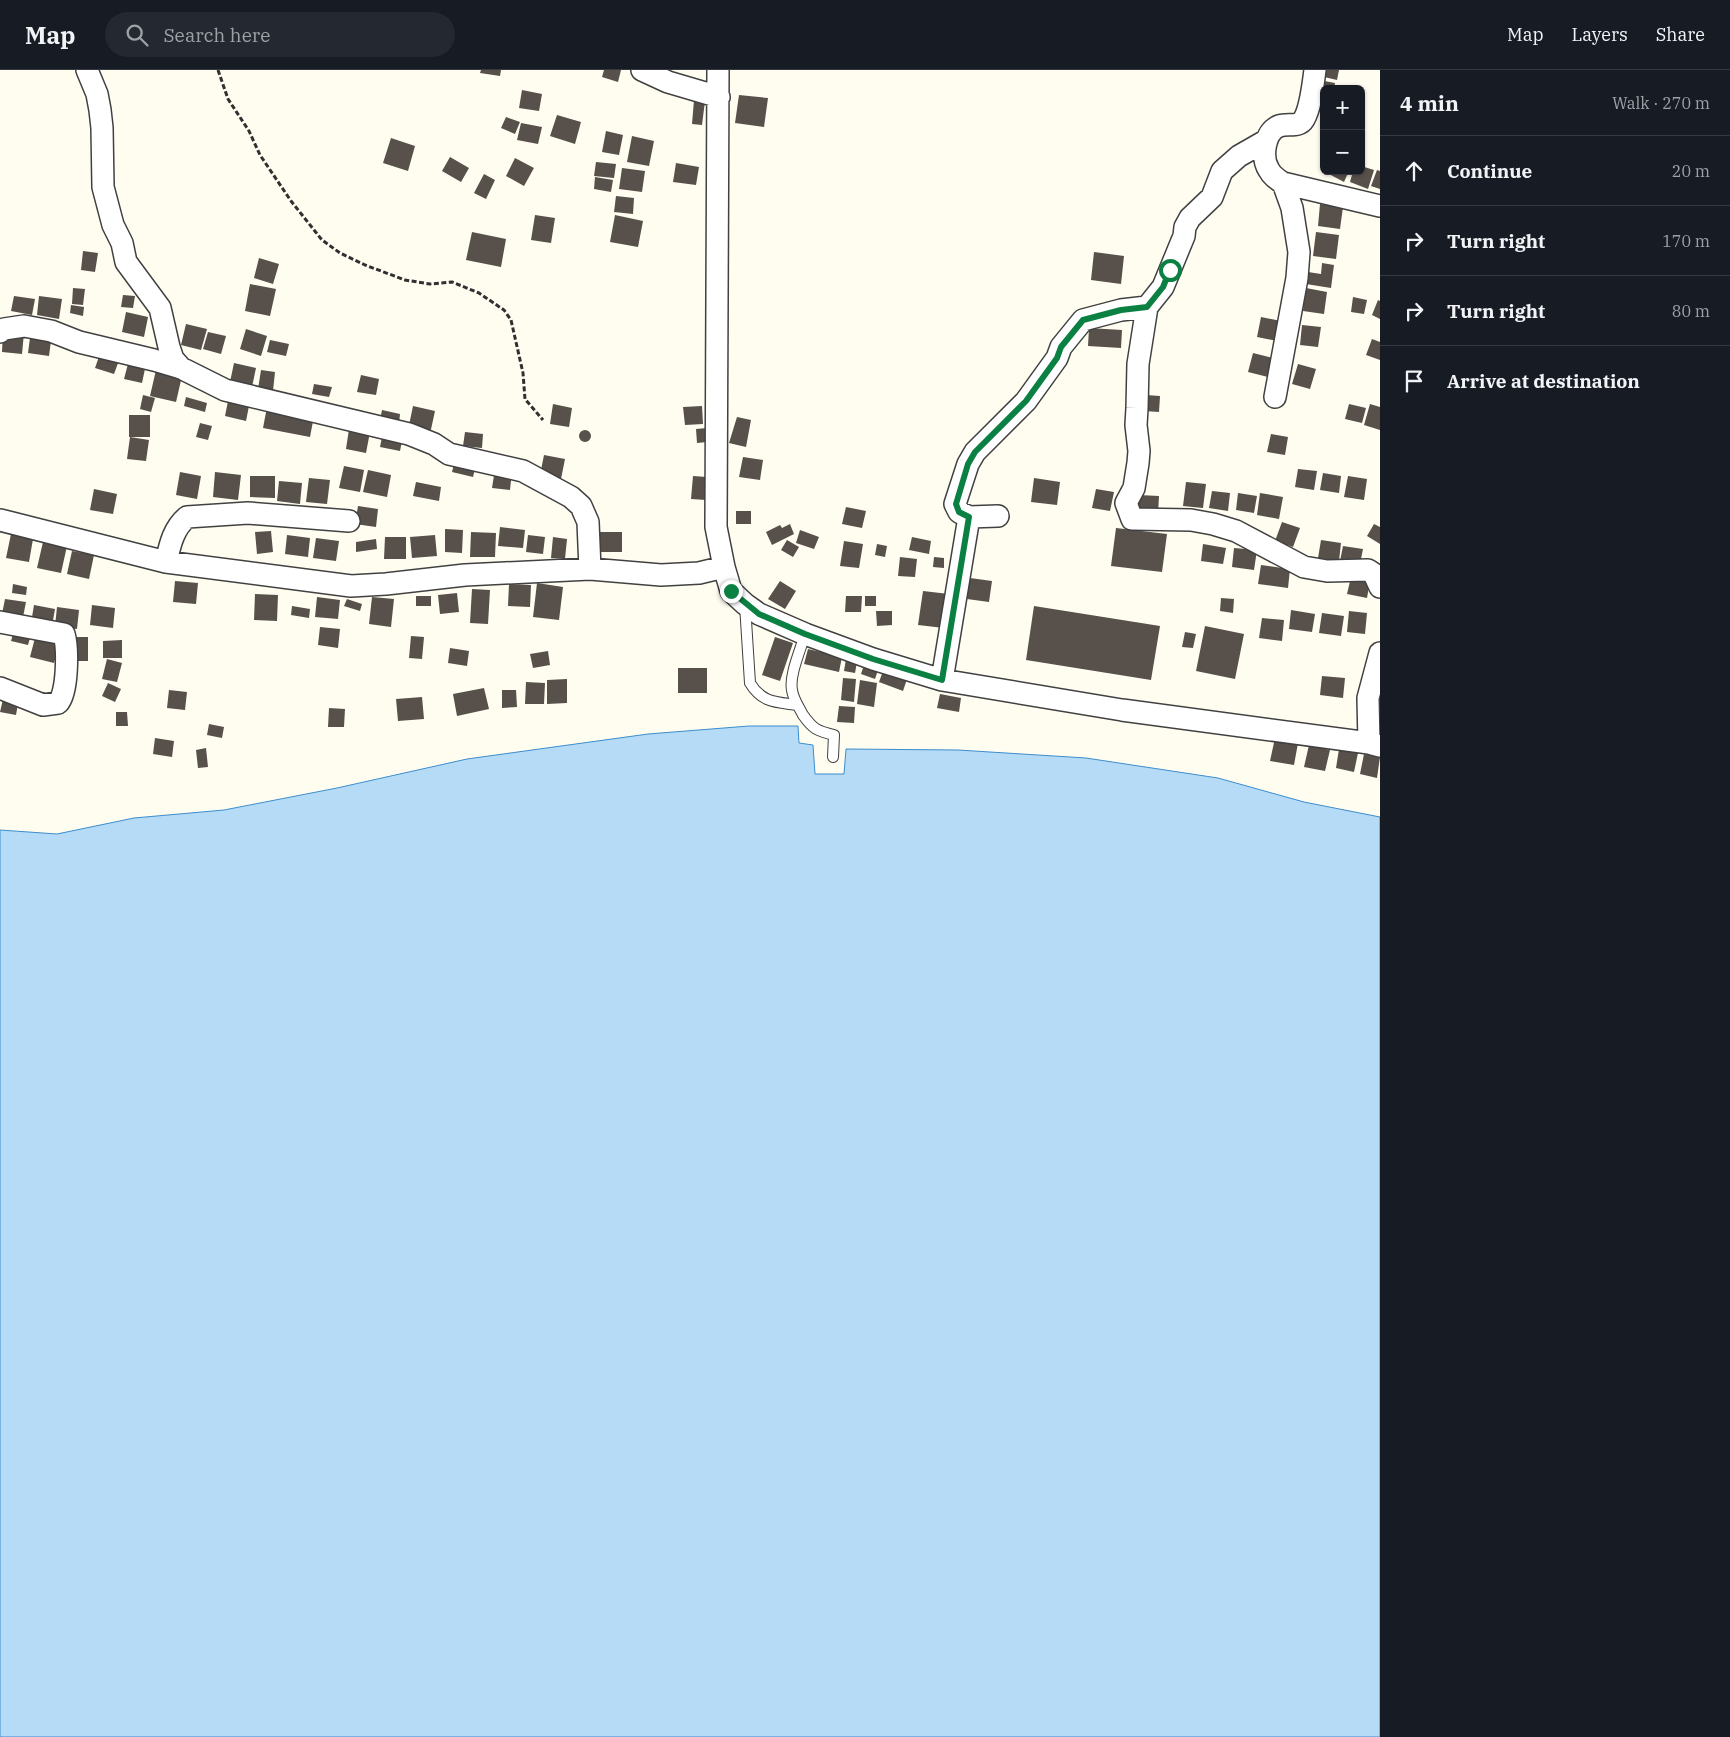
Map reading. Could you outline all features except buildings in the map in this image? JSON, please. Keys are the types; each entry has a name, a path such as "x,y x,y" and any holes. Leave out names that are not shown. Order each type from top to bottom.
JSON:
{"street":[{"path":"87,70 97,94 100,110 103,187 113,225 122,243 126,262 160,308 169,347 174,359 181,368"},
{"path":"642,70 668,82 719,97"},
{"path":"718,70 716,527 731,591 745,604 759,614 805,634 873,659 942,680 1122,710 1374,745 1368,698 1380,653"},
{"path":"1315,70 1303,121 1280,126 1272,130 1267,140 1264,154 1267,168 1274,177 1283,183 1380,206"},
{"path":"1267,140 1239,156 1222,171 1212,197 1190,218 1185,227 1184,236 1175,261 1163,287 1147,307 1138,364 1136,425 1139,451 1138,463 1134,488 1126,503 1132,519 1191,520 1214,524 1236,531 1304,567 1327,571 1368,570 1374,574 1380,587"},
{"path":"1275,397 1297,278 1299,252 1292,208 1283,183"},
{"path":"998,516 969,517 959,512 956,504 968,464 975,452 1026,401 1057,358 1061,347 1083,320 1121,310 1147,307"},
{"path":"0,332 4,328 24,326 51,331 79,342 181,368 225,390 409,434 443,448 450,454 523,471 571,497 581,506 588,522 590,569"},
{"path":"166,562 172,536 181,522 187,517 248,513 349,521"},
{"path":"942,680 969,517"},
{"path":"0,520 166,562 351,586 465,575 590,569 660,575 698,573 724,567"},
{"path":"0,622 64,634 67,651 63,697 58,703 43,705 0,688"}],"lane":[{"path":"745,604 750,683 756,693 768,701 797,705"},
{"path":"805,634 792,677 792,690 797,705 812,727 824,734 834,735 833,757"}],"path":[{"path":"218,70 228,99 249,131 260,156 291,201 322,240 340,253 365,265 405,280 430,284 452,282 479,293 504,310 512,320 523,373 524,399 543,420"}],"water":[{"path":"749,726 798,726 799,743 813,745 815,774 844,774 846,749 958,750 1086,758 1218,778 1304,802 1380,817 1380,1737 0,1737 0,830 57,834 134,818 224,810 337,788 467,759 648,734"}],"route":[{"path":"731,591 759,614 805,634 873,659 942,680 969,517 959,512 956,504 959,488 968,464 975,452 997,432 1038,386 1057,358 1061,347 1083,320 1121,310 1147,307 1163,287 1170,270"}]}
